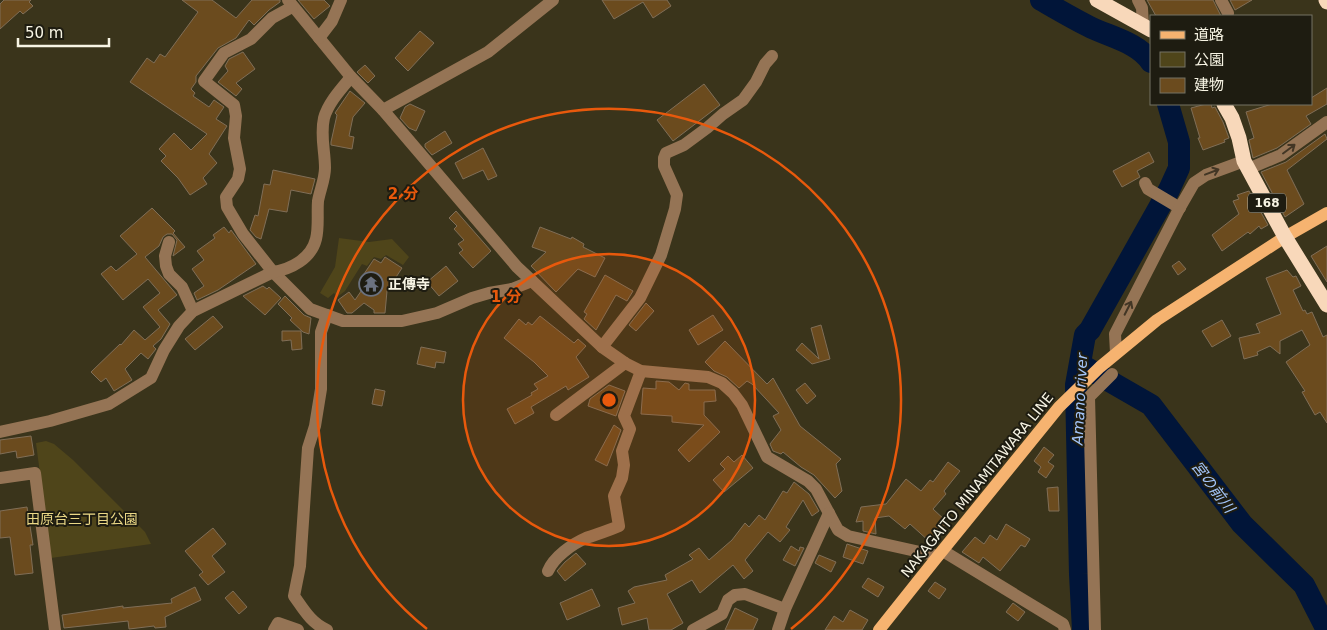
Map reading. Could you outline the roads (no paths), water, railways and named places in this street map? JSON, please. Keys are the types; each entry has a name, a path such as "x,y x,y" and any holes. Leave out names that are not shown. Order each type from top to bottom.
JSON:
{"highway":[{"path":"1097,0 1147,28"},
{"name":"168","path":"1225,105 1232,118 1246,165 1285,237 1327,305"}],"main road":[{"name":"NAKAGAITO MINAMITAWARA LINE","path":"880,630 1059,407 1097,370 1157,320 1285,237 1327,213"}],"street":[{"path":"318,38 332,21 341,0"},
{"path":"383,110 488,52 553,0"},
{"path":"1138,0 1147,28"},
{"path":"1221,0 1228,13"},
{"path":"532,281 512,290 489,293 437,313 402,322 343,321 310,309 273,272 244,234 227,207 226,197 238,179 240,169 234,138 236,116 234,105 204,81 224,53 251,39 290,3 351,77 383,110 517,267 532,281 602,347 625,363 641,371 708,377 722,383 734,393 742,405 767,458 808,481 816,489 838,530 848,536 940,553 1062,624 1065,630"},
{"path":"602,347 640,298 661,255 675,209 677,195 664,166 666,153 684,145 743,100 772,56"},
{"path":"0,432 50,421 109,404 151,378 164,350 179,326 194,311 273,272 285,270 300,262 310,252 316,239 318,199 324,177 325,165 322,138 324,116 336,95 351,77"},
{"path":"1116,353 1115,334 1177,206 1194,183 1206,175 1281,155 1327,122"},
{"path":"1149,188 1177,206"},
{"path":"169,242 165,256 166,266 169,274 182,287 194,311"},
{"path":"327,315 321,332 321,388 315,426 308,448 300,566 294,596 317,626 327,630"},
{"path":"556,415 625,363"},
{"path":"548,571 552,562 575,544 585,538 607,532 619,526 614,496 622,478 624,466 622,451 630,429 624,416 641,371"},
{"path":"1095,630 1089,397 1112,374"},
{"path":"0,478 36,473 55,630"},
{"path":"778,630 785,610 829,513"},
{"path":"693,630 722,614 728,600 735,595 745,594 785,610"},
{"path":"274,630 278,623 298,630"}],"waterway":[{"name":"Amano river","path":"1041,0 1088,26 1139,49 1150,61"},
{"name":"Amano river","path":"1083,630 1076,385 1085,335 1090,330 1169,190 1179,168 1179,142 1168,105"},
{"name":"宮の前川","path":"1085,367 1151,405 1242,524 1304,585 1327,630"}],"place":[{"name":"正傳寺","path":"371,284"}],"park label":[{"name":"田原台三丁目公園","path":"82,519"}]}
